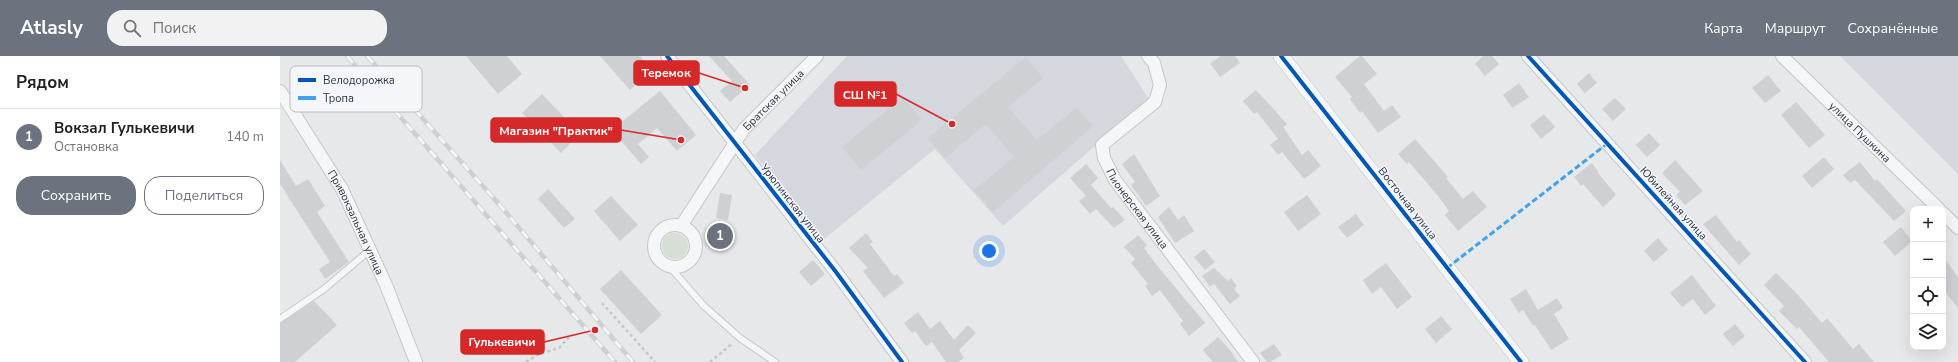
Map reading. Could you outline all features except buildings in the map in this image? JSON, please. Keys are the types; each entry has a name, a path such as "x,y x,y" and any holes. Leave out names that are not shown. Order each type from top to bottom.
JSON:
{"street":[{"name":"Урюпинская улица","path":"667,56 836,272 902,362"},
{"name":"Братская улица","path":"681,226 744,129 817,56"},
{"name":"Пионерская улица","path":"1148,56 1154,63 1160,85 1155,102 1102,145 1104,158 1116,180 1253,362"},
{"name":"Восточная улица","path":"1281,56 1521,362"},
{"name":"Юбилейная улица","path":"1528,56 1805,362"},
{"name":"улица Пушкина","path":"1782,56 1936,206"},
{"name":"Привокзальная улица","path":"280,91 290,107"},
{"name":"Привокзальная улица","path":"293,112 342,189 370,250 416,362"},
{"path":"1946,216 1958,228"},
{"path":"681,226 692,235 696,248 690,261 684,265 670,267 659,260 655,254 654,241 657,235 668,227 681,226"}],"lane":[{"path":"280,319 324,289 370,250"},
{"path":"670,267 703,305 740,338 775,362"}],"path":[{"path":"602,303 655,362"},
{"path":"526,362 537,355 559,348 570,336"},
{"path":"710,362 740,338"}],"shaded area":[{"path":"847,56 1121,56 1149,99 1003,226 935,149 824,239 755,155"},
{"path":"1840,56 1958,56 1958,174"},
{"path":"675,233 684,237 688,246 684,255 675,259 666,255 662,246 666,237"}],"railway":[{"path":"347,56 356,66"},
{"path":"367,56 376,66"},
{"path":"396,112 615,362"},
{"path":"417,112 498,203 633,362"}],"marked path":[{"path":"1447,268 1608,143"}],"cycle path":[{"path":"667,56 836,272 902,362"},
{"path":"1281,56 1521,362"},
{"path":"1528,56 1805,362"}],"place":[{"name":"Теремок","path":"745,88"},
{"name":"СШ №1","path":"952,124"},
{"name":"Магазин \"Практик\"","path":"681,140"},
{"name":"Вокзал Гулькевичи","path":"720,236"},
{"name":"Гулькевичи","path":"595,330"}]}
